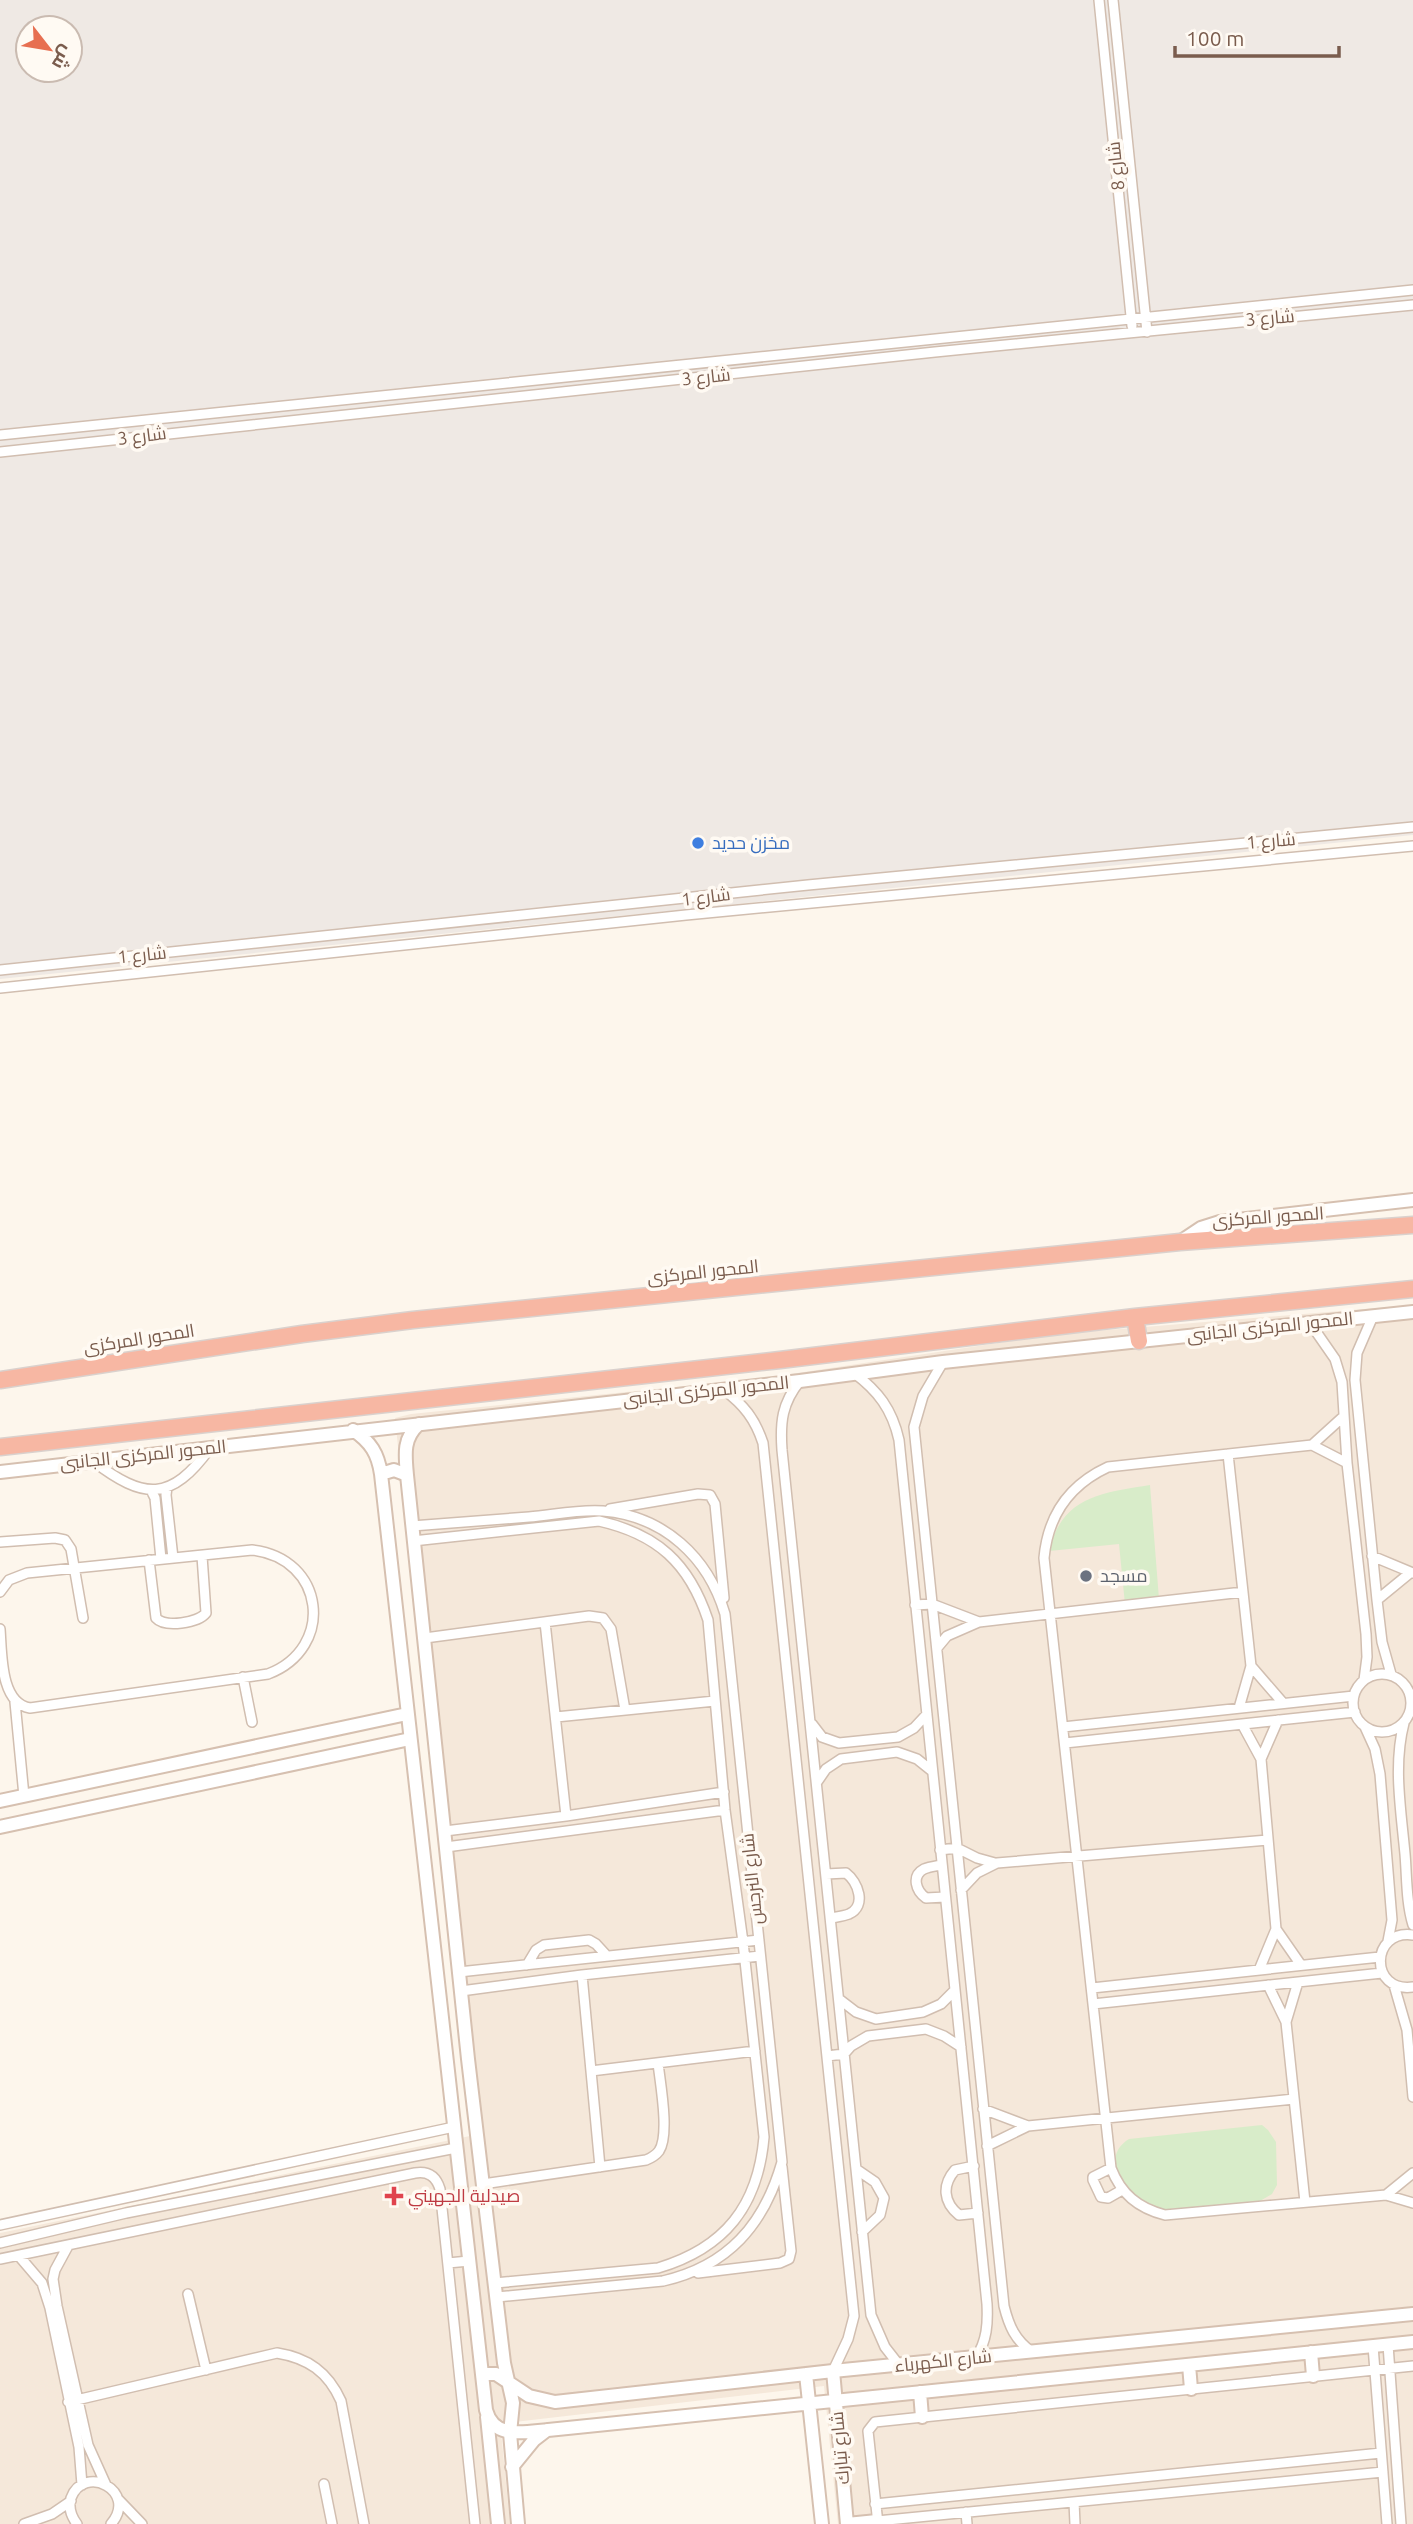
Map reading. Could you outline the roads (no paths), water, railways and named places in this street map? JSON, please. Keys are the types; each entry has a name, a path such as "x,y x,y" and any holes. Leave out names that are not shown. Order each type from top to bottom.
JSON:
{"highway":[{"name":"المحور المركزى","path":"0,1380 302,1334 413,1320 1180,1242 1413,1225"},
{"path":"0,1447 739,1365 1135,1317 1413,1289"},
{"path":"1135,1317 1139,1341"}],"street":[{"name":"شارع 8","path":"1098,0 1132,333"},
{"name":"شارع 8","path":"1113,0 1147,332"},
{"name":"شارع 3","path":"0,435 1413,290"},
{"name":"شارع 3","path":"0,452 934,352 1413,304"},
{"path":"1231,308 1232,322"},
{"name":"شارع 1","path":"0,970 821,883 1413,827"},
{"name":"شارع 1","path":"0,988 536,931 1413,846"},
{"path":"535,914 536,931"},
{"path":"1180,1242 1201,1228 1220,1222 1413,1200"},
{"name":"المحور المركزى الجانبى","path":"0,1472 800,1381 943,1362 1413,1312"},
{"path":"1373,1316 1357,1353 1355,1365 1377,1600 1382,1642 1391,1674"},
{"path":"1310,1323 1335,1359 1342,1382 1347,1463 1367,1646 1364,1680 1354,1696 1355,1712 1375,1749 1380,1774 1391,1909 1388,1941 1380,1957 1382,1973 1394,1985 1407,2030 1413,2097"},
{"path":"943,1362 923,1396 914,1427 1004,2306 1013,2333 1032,2352"},
{"path":"854,1373 874,1387 897,1429 988,2318 982,2348 976,2357"},
{"path":"800,1381 784,1407 781,1429 871,2315 885,2347 899,2365"},
{"path":"723,1388 749,1412 763,1443 854,2316 848,2339 833,2371"},
{"path":"1312,1445 1343,1416"},
{"path":"419,1423 408,1436 406,1444 407,1475 468,2059 504,2363 513,2413 510,2433 518,2524"},
{"path":"353,1430 373,1448 378,1456 381,1474 498,2524"},
{"path":"1347,1463 1312,1445 1117,1465 1084,1480 1071,1492 1054,1516 1046,1540 1044,1558 1111,2168 1122,2190 1141,2207 1165,2215 1386,2195 1413,2203"},
{"path":"93,1461 127,1485 151,1490 167,1487 189,1475 210,1448"},
{"path":"1228,1454 1251,1666 1239,1708"},
{"path":"381,1474 394,1470 407,1475"},
{"path":"167,1487 173,1558"},
{"path":"151,1490 155,1498 161,1559"},
{"path":"600,1511 698,1494 710,1495 715,1504 725,1614"},
{"name":"شارع النرجس","path":"412,1527 600,1511 638,1518 656,1525 680,1541 700,1562 711,1578 725,1614 782,2162 775,2187 750,2230 712,2263 689,2274 663,2281 497,2297"},
{"name":"شارع النرجس","path":"414,1541 599,1521 641,1534 660,1546 691,1579 708,1620 725,1810 745,1957 764,2137 757,2182 734,2221 719,2238 700,2251 658,2268 495,2283"},
{"path":"0,1542 62,1538 70,1545 83,1618"},
{"path":"0,1592 9,1580 20,1574 74,1566 252,1550 273,1554 291,1564 310,1590 314,1611 311,1632 302,1650 278,1670 243,1678 35,1707 24,1707 15,1702 8,1693 2,1675 0,1629"},
{"path":"149,1560 156,1618 166,1623 198,1619 206,1613 202,1556"},
{"path":"1372,1556 1411,1573 1377,1600"},
{"path":"937,1648 947,1636 979,1622 1243,1592"},
{"path":"915,1605 932,1604 979,1622"},
{"path":"425,1638 596,1615 608,1622 611,1629 625,1710"},
{"path":"545,1622 566,1816"},
{"path":"1251,1666 1283,1703"},
{"path":"1364,1680 1381,1673 1391,1674 1413,1684"},
{"path":"243,1678 253,1722"},
{"path":"1402,1680 1411,1695 1411,1711 1398,1745 1398,1769 1408,1897 1413,1925"},
{"path":"1063,1727 1354,1696"},
{"path":"15,1702 24,1796"},
{"path":"556,1717 715,1702"},
{"path":"1065,1743 1355,1712"},
{"path":"0,1801 407,1714"},
{"path":"811,1723 822,1737 839,1743 898,1737 914,1728 927,1714"},
{"path":"1365,1727 1381,1732 1398,1728 1408,1719"},
{"path":"1261,1759 1278,1720"},
{"path":"1242,1724 1261,1759 1276,1929 1259,1970"},
{"path":"0,1827 410,1740"},
{"path":"817,1783 826,1769 841,1759 897,1752 916,1759 932,1771"},
{"path":"109,1777 104,1789 113,1802"},
{"path":"68,1786 76,1797 70,1812"},
{"path":"445,1830 566,1816 724,1792"},
{"path":"446,1847 725,1810"},
{"path":"940,1850 957,1848 977,1858 997,1863 1268,1840"},
{"path":"961,1890 977,1873 997,1863"},
{"path":"941,1866 925,1868 916,1884 917,1890 926,1898 945,1896"},
{"path":"826,1874 846,1874 857,1884 859,1895 857,1905 850,1914 831,1918"},
{"path":"1276,1929 1301,1965"},
{"path":"1388,1941 1401,1934 1413,1935"},
{"path":"459,1972 759,1940"},
{"path":"527,1965 536,1950 544,1945 589,1941 596,1944 607,1956"},
{"path":"461,1991 760,1956"},
{"path":"1091,1988 1380,1957"},
{"path":"1093,2004 1382,1973"},
{"path":"582,1975 600,2167"},
{"path":"1286,2022 1298,1982"},
{"path":"1268,1985 1286,2022 1305,2203"},
{"path":"1394,1985 1413,1987"},
{"path":"839,1999 856,2012 876,2019 923,2012 941,2004 955,1990"},
{"path":"827,2056 844,2054 851,2046 868,2036 926,2029 961,2047"},
{"path":"591,2071 755,2051"},
{"path":"445,2062 468,2059"},
{"path":"483,2184 646,2160 659,2150 664,2135 658,2063"},
{"path":"987,2146 1028,2126 1294,2099"},
{"path":"983,2109 1028,2126"},
{"path":"0,2225 454,2127"},
{"path":"0,2243 127,2213 456,2148"},
{"path":"689,2274 780,2263 789,2259 791,2251 782,2162"},
{"path":"974,2166 955,2170 947,2183 946,2197 953,2210 959,2214 978,2213"},
{"path":"1111,2168 1093,2177 1101,2197 1108,2198 1122,2190"},
{"path":"856,2169 875,2182 884,2198 880,2215 862,2232"},
{"path":"0,2259 423,2172 431,2174 438,2180 440,2189 475,2524"},
{"path":"1386,2195 1413,2173"},
{"path":"127,2213 129,2232"},
{"path":"68,2245 58,2261 53,2278 73,2401 82,2485"},
{"path":"19,2256 43,2283 73,2401 88,2445 106,2484 116,2494 117,2516 111,2524"},
{"path":"448,2263 469,2261"},
{"path":"188,2294 206,2370"},
{"name":"شارع الكهرباء","path":"481,2374 496,2374 529,2396 555,2402 833,2371 1413,2314"},
{"name":"شارع الكهرباء","path":"510,2433 1413,2342"},
{"path":"1388,2345 1401,2524"},
{"path":"1373,2346 1387,2524"},
{"path":"1311,2352 1313,2376"},
{"path":"73,2401 278,2353 302,2359 324,2374 341,2401 364,2524"},
{"path":"1189,2365 1191,2389"},
{"path":"877,2523 868,2428 879,2421 1413,2366"},
{"name":"شارع تبارك","path":"833,2371 847,2524"},
{"name":"شارع تبارك","path":"806,2374 822,2524"},
{"path":"920,2392 922,2417"},
{"path":"487,2416 495,2426 510,2433"},
{"path":"512,2467 534,2440 548,2430"},
{"path":"875,2504 1381,2453"},
{"path":"1206,2471 1208,2489"},
{"path":"847,2524 1383,2472"},
{"path":"77,2524 71,2514 71,2501 77,2489 90,2482 106,2484"},
{"path":"324,2484 332,2524"},
{"path":"118,2500 142,2524"},
{"path":"24,2524 52,2514 71,2501"},
{"path":"1074,2502 1075,2524"},
{"path":"1385,2507 1400,2506"},
{"path":"980,2511 982,2524"},
{"path":"966,2512 967,2524"}],"place":[{"name":"مخزن حديد","path":"698,843"},
{"name":"مسجد","path":"1086,1576"},
{"name":"صيدلية الجهيني","path":"394,2196"}]}
